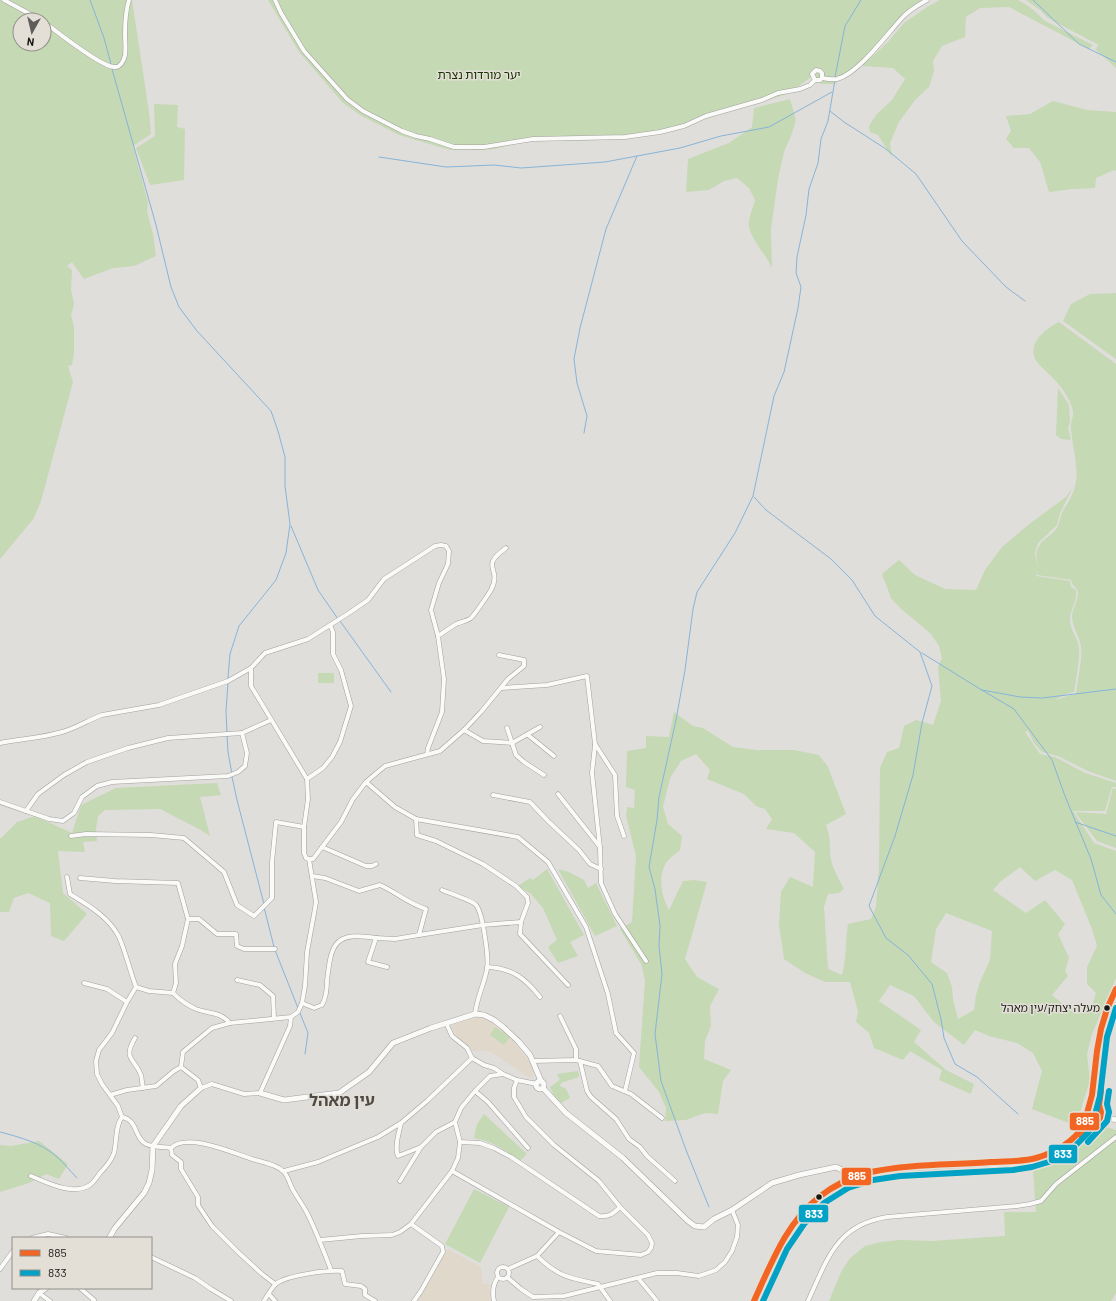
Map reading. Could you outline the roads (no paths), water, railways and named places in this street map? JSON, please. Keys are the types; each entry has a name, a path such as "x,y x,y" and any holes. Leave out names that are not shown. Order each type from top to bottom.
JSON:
{"street":[{"path":"4,0 26,12"},
{"path":"52,28 84,51 115,68 123,62 125,56 125,32 129,0"},
{"path":"275,0 281,13 304,51 347,100 363,111 402,131 454,147 484,147 532,138 625,136 660,132 684,126 706,116 762,100 778,93 800,89 810,85 815,80 818,81 822,78 837,79 852,71 870,54 909,11 927,0"},
{"path":"815,80 812,74 816,70 822,73 822,78"},
{"path":"0,743 59,733 82,725 102,715 159,705 221,684 251,668 265,653 308,639 368,600 384,579 435,546 441,545 446,546 449,551 448,564 439,583 431,610 438,636 444,679 442,712 427,754"},
{"path":"438,636 454,625 471,618 490,591 494,582 495,574 492,567 492,562 496,555 506,548"},
{"path":"307,779 323,768 332,757 340,742 351,706 341,670 333,654 333,632 330,625"},
{"path":"309,859 313,859 341,822 352,799 366,782 385,766 440,751 464,730 508,678 524,666 524,660 499,655"},
{"path":"181,1067 183,1052 212,1028 230,1023 291,1017 298,1012 302,1004 305,986 307,952 316,902 309,859 306,858 304,853 304,826 308,799 307,779 251,686 251,668"},
{"path":"501,688 547,685 587,676 595,744 592,773 600,848 601,883 615,914 646,961"},
{"path":"26,811 38,794 64,775 87,762 128,748 168,738 242,733 271,720"},
{"path":"464,730 483,741 512,743 540,727"},
{"path":"507,728 516,755 544,775"},
{"path":"0,802 49,819 63,821 74,813 82,797 98,786 112,782 228,776 238,772 245,766 247,753 242,733"},
{"path":"528,735 554,756"},
{"path":"595,744 615,775 617,816 624,836"},
{"path":"366,782 395,807 416,819 518,838 548,862 586,927 608,994 616,1033 634,1052 625,1091"},
{"path":"558,794 600,848"},
{"path":"493,795 530,802 579,850 590,864 601,869"},
{"path":"416,819 417,835 436,841 483,864 516,886 527,897 528,903 520,922 520,934 522,938 568,985"},
{"path":"72,836 86,834 151,835 184,838 224,872 237,905 254,916 272,898 272,862 276,822 304,826"},
{"path":"322,847 366,866 376,864"},
{"path":"312,876 325,878 360,891 380,885 394,891 404,899 426,909 419,935"},
{"path":"67,877 70,894 93,907 118,936 136,987"},
{"path":"80,878 115,881 159,881 178,883 188,919 182,946 175,964 176,983 173,993"},
{"path":"442,890 476,905 484,925 487,967 484,983 476,1001 475,1014"},
{"path":"188,919 199,919 217,934 236,934 236,946 244,949 275,949"},
{"path":"302,1004 318,1007 322,1005 326,993 329,962 332,949 336,944 348,937 364,936 395,939 484,925 520,922"},
{"path":"376,938 368,962 387,967"},
{"path":"487,967 500,967 513,972 529,983 540,996"},
{"path":"237,980 260,985 273,996 274,1018"},
{"path":"84,983 107,989 127,1002"},
{"path":"136,987 149,991 173,993 179,999 196,1009 224,1016 230,1023"},
{"path":"122,1117 118,1106 102,1084 97,1074 96,1061 99,1050 112,1033 136,987"},
{"path":"754,1301 777,1252 793,1225 819,1197 832,1187 870,1172 895,1168 1023,1161 1040,1158 1055,1151 1069,1140 1084,1124 1094,1090 1096,1055 1100,1031 1116,989"},
{"path":"761,1301 783,1255 798,1229 823,1202 851,1185 872,1178 896,1174 1024,1167 1036,1165 1064,1153 1101,1115 1099,1105 1105,1045 1109,1023 1116,1005"},
{"path":"110,1237 115,1228 144,1193 149,1184 152,1170 153,1146 181,1106 201,1088 212,1084 244,1094 260,1093 284,1100 339,1093 369,1072 393,1043 475,1014 494,1020 518,1041 533,1061 539,1082 538,1088 543,1088 566,1112 623,1158 695,1226 704,1227 714,1219 732,1210 772,1183 799,1175 836,1167 844,1171 851,1185"},
{"path":"560,1016 576,1049 586,1091 616,1119 629,1139 640,1147 647,1156 675,1181"},
{"path":"260,1093 290,1026 291,1017"},
{"path":"446,1023 452,1036 467,1048 472,1058 517,1080 539,1082"},
{"path":"136,1038 130,1047 131,1059 140,1074 143,1088"},
{"path":"122,1117 131,1121 142,1141 146,1145 170,1148 175,1144 188,1142 200,1143 230,1151 284,1171 318,1162 378,1137 401,1123 427,1101 472,1058"},
{"path":"533,1061 578,1061 598,1066 612,1086 631,1094 662,1118"},
{"path":"110,1095 127,1090 156,1086 174,1070 181,1067"},
{"path":"181,1067 198,1080 201,1088"},
{"path":"400,1181 421,1147 436,1132 454,1122 461,1108 490,1076 503,1074"},
{"path":"452,1171 559,1232 596,1251 641,1255 648,1252 651,1248 652,1243 648,1234 620,1207 599,1182 554,1145 526,1117 514,1097 514,1088 517,1080"},
{"path":"476,1091 488,1102 528,1148"},
{"path":"1088,1110 1094,1106 1100,1111 1116,1119"},
{"path":"1088,1110 1089,1119 1116,1119"},
{"path":"31,1176 64,1188 83,1189 92,1184 110,1161 114,1152 119,1121 122,1117"},
{"path":"320,1240 392,1235 400,1232 411,1224 452,1171 458,1158 460,1142 454,1122"},
{"path":"401,1123 398,1137 398,1156 421,1147"},
{"path":"808,1301 831,1250 844,1236 860,1225 870,1220 887,1217 1017,1206 1041,1201 1056,1184 1116,1137"},
{"path":"460,1142 480,1143 494,1148 511,1157 599,1216 606,1217 613,1214 620,1207"},
{"path":"170,1148 172,1155 181,1162 181,1169 198,1196 198,1205 212,1226 244,1258 276,1284"},
{"path":"284,1171 293,1191 306,1211 320,1240 331,1270"},
{"path":"507,1277 532,1299 564,1296 656,1273 676,1273 699,1276 716,1270 725,1262 732,1251 737,1238 738,1225 732,1210"},
{"path":"411,1224 442,1246 443,1252 414,1301"},
{"path":"494,1301 494,1285 498,1277 496,1272 499,1267 505,1267 508,1269 537,1256 559,1232"},
{"path":"36,1237 48,1234 64,1237"},
{"path":"0,1269 12,1252"},
{"path":"537,1256 559,1274 570,1279 598,1284 610,1301"},
{"path":"152,1257 195,1278 211,1290 231,1301"},
{"path":"507,1277 509,1273 508,1269"},
{"path":"264,1301 276,1284 287,1279 331,1270 342,1271 345,1284 361,1286 365,1289 365,1295 376,1301"},
{"path":"498,1277 503,1279 507,1277"},
{"path":"638,1278 657,1301"},
{"path":"580,1281 582,1291"},
{"path":"34,1301 39,1293 45,1289"},
{"path":"81,1289 94,1300 93,1301"},
{"path":"39,1293 50,1301"},
{"path":"269,1294 275,1301"},
{"path":"564,1296 567,1301"}],"waterway":[{"path":"90,0 104,38 111,64"},
{"path":"835,77 845,26 861,0"},
{"path":"1033,0 1079,44 1116,62"},
{"path":"112,69 156,225 171,287 179,307 197,331 271,411 285,457 285,486 290,524 286,553 276,580 239,626 230,654 228,678"},
{"path":"709,1207 686,1150 661,1081 655,1034 662,974 659,946 660,926 655,889 649,867 657,820 659,797 676,720 697,592 735,533 753,496 774,396 784,372 801,287 796,273 797,257 806,215 809,189 818,163 821,139 828,121 835,80"},
{"path":"379,157 446,167 494,165 521,168 605,162 680,148 721,136 769,127 832,92"},
{"path":"830,111 844,122 886,149 916,174 962,241 1006,287 1025,301"},
{"path":"584,433 587,416 577,383 574,359 580,328 606,229 637,156"},
{"path":"754,497 766,510 831,559 852,580 875,616 920,652 932,686 922,723 913,775 895,836 869,906 886,938 908,955 932,984 944,1038 955,1064 977,1077 1018,1114"},
{"path":"291,526 318,590 338,619"},
{"path":"340,621 391,692"},
{"path":"922,653 1014,709 1052,760 1091,859 1101,895 1116,914"},
{"path":"227,732 226,711 228,683"},
{"path":"982,690 1020,697 1042,698 1116,689"},
{"path":"227,735 232,774"},
{"path":"232,777 264,904"},
{"path":"1075,822 1116,836"},
{"path":"264,907 274,947"},
{"path":"275,950 298,1008"},
{"path":"300,1013 308,1033 305,1054"},
{"path":"0,1132 22,1138 51,1152 60,1159 77,1178"}],"place":[{"name":"מעלה יצחק/עין מאהל","path":"1107,1008"}],"district":[{"name":"עין מאהל","path":"342,1100"}],"park label":[{"name":"יער מורדות נצרת","path":"479,75"}]}
